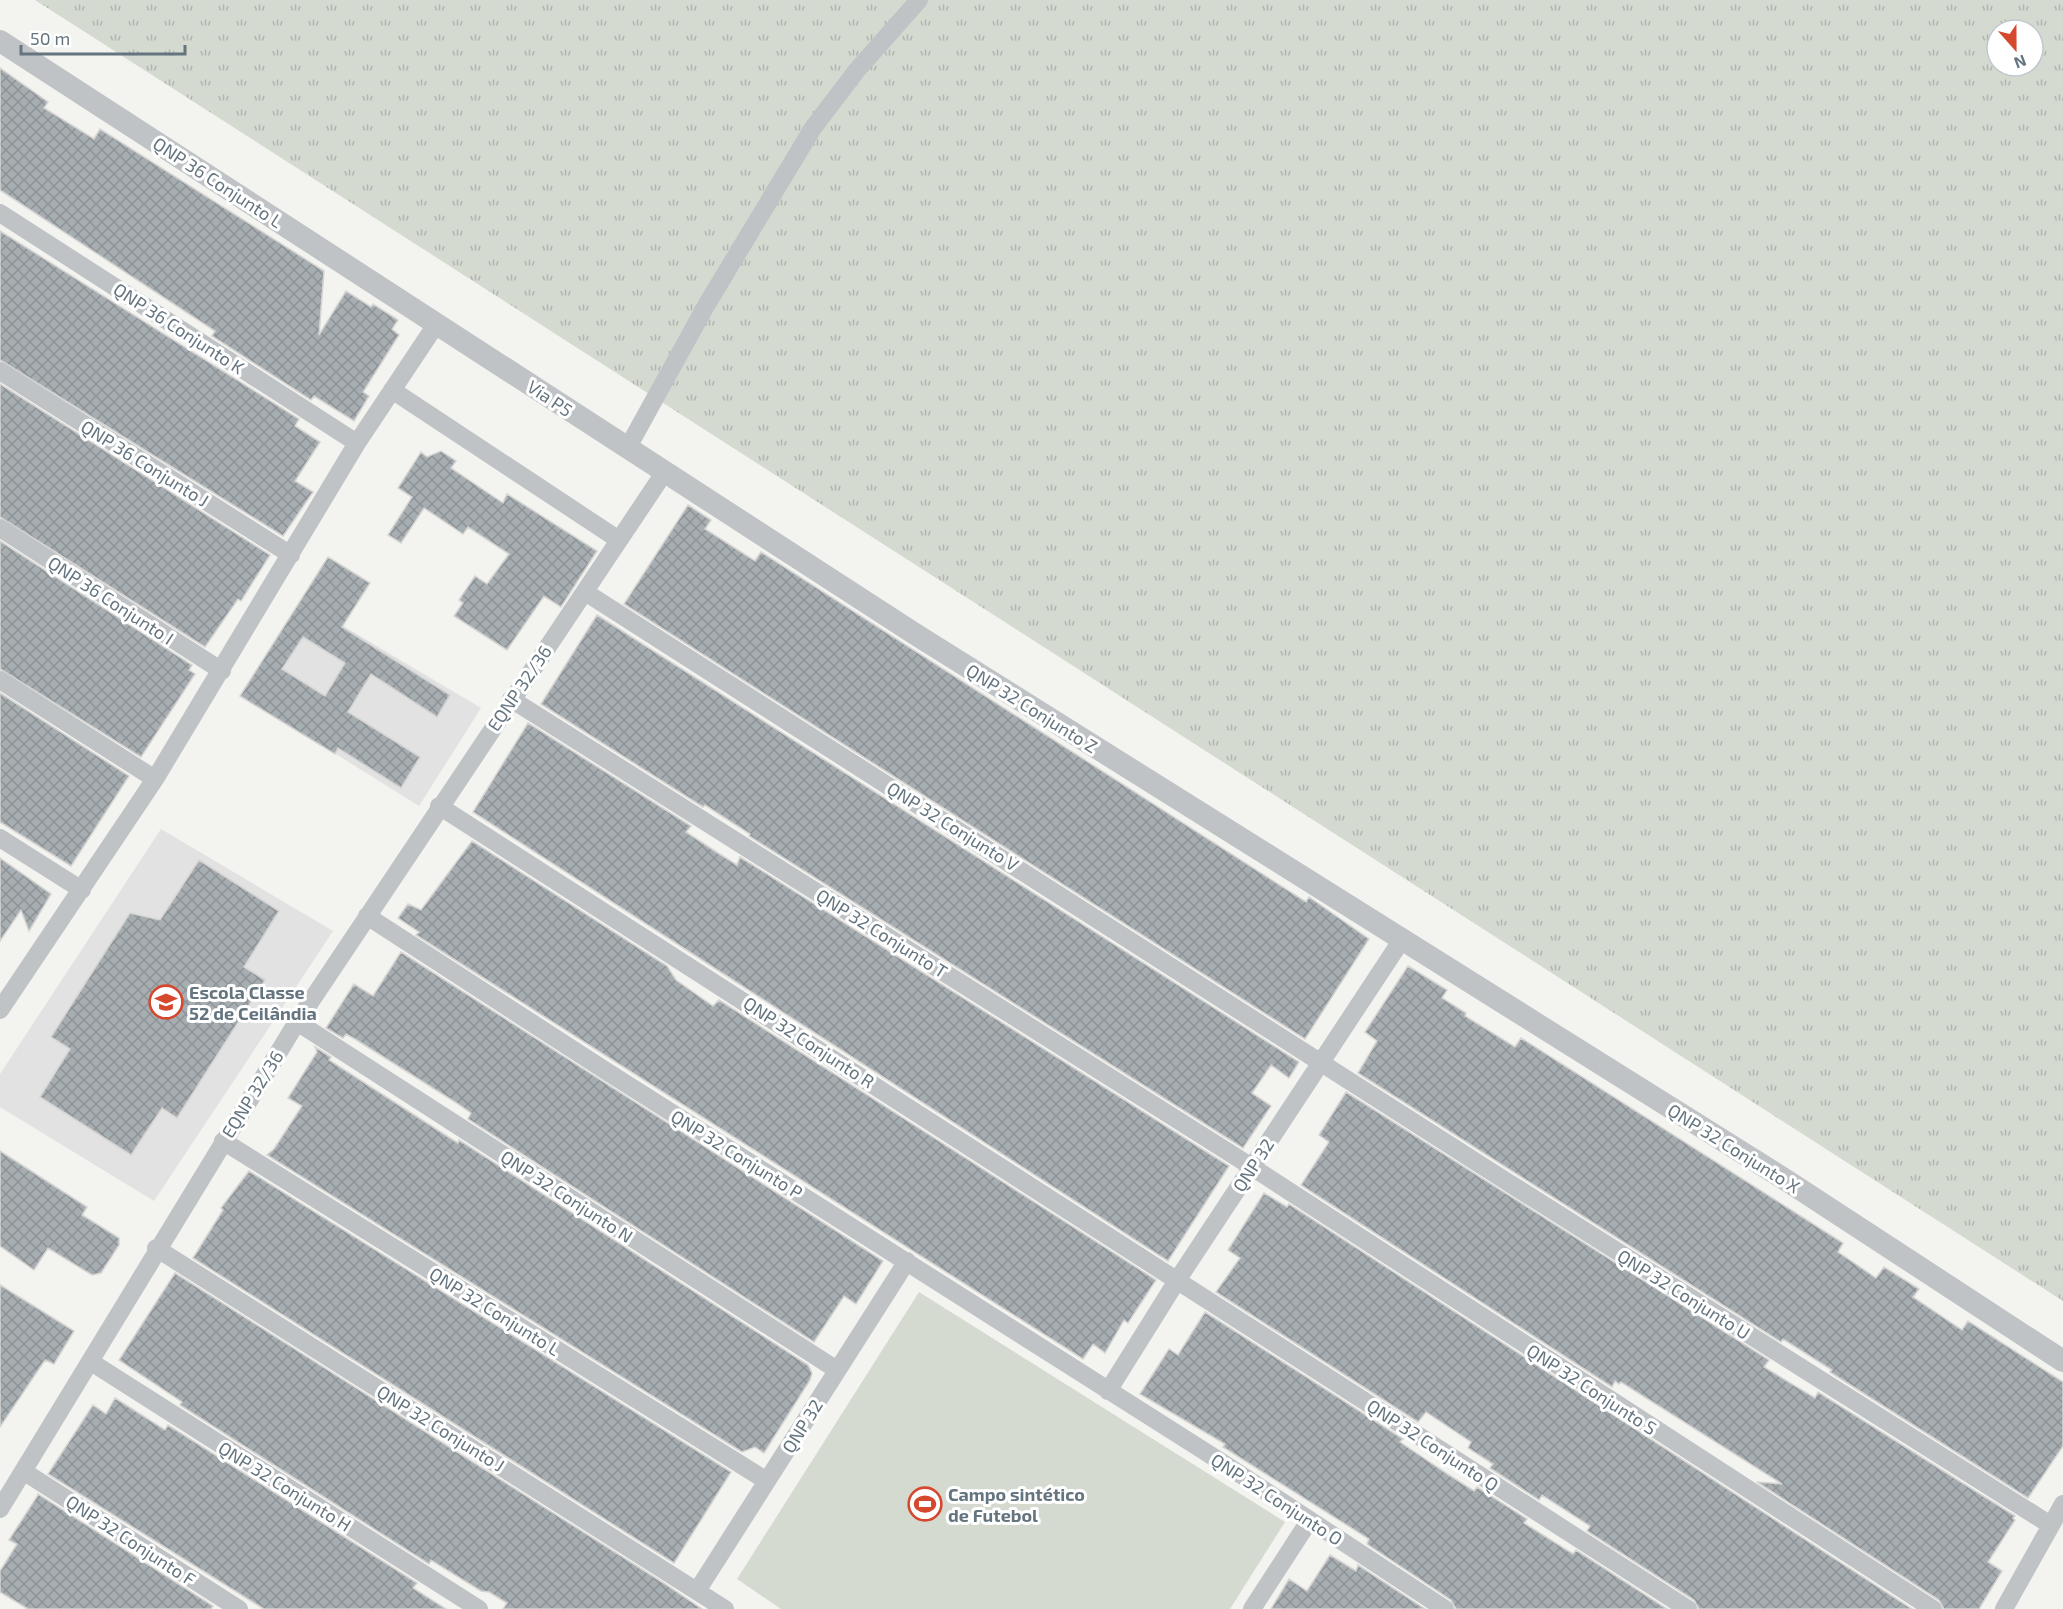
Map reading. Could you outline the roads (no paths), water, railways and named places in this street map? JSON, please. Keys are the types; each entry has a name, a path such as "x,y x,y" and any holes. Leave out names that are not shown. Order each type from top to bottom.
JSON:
{"street":[{"path":"627,449 707,304 813,128 857,70 919,0"},
{"name":"QNP 36 Conjunto L","path":"0,41 436,323"},
{"name":"QNP 36 Conjunto K","path":"0,213 357,443"},
{"path":"0,1010 5,990 82,890 155,779 357,443 436,323"},
{"name":"Via P5","path":"436,323 664,473"},
{"name":"QNP 36 Conjunto J","path":"0,371 291,555"},
{"path":"392,390 619,540"},
{"name":"EQNP 32/36","path":"0,1509 91,1362 156,1248 297,1022 439,806 664,473"},
{"name":"QNP 32 Conjunto Z","path":"664,473 1401,941"},
{"name":"QNP 36 Conjunto I","path":"0,528 222,671"},
{"name":"QNP 32 Conjunto V","path":"585,592 1321,1061"},
{"path":"0,680 155,779"},
{"name":"QNP 32 Conjunto T","path":"512,699 1252,1167"},
{"name":"QNP 32 Conjunto R","path":"439,806 1178,1279"},
{"path":"0,838 82,890"},
{"name":"QNP 32 Conjunto P","path":"367,916 1108,1391"},
{"name":"QNP 32","path":"1108,1391 1178,1279 1401,941"},
{"name":"QNP 32 Conjunto X","path":"1401,941 1790,1182 2063,1361"},
{"name":"QNP 32 Conjunto N","path":"297,1022 837,1370"},
{"name":"QNP 32 Conjunto U","path":"1321,1061 2049,1524"},
{"name":"QNP 32 Conjunto L","path":"224,1141 767,1481"},
{"name":"QNP 32 Conjunto S","path":"1252,1167 1933,1609"},
{"name":"QNP 32 Conjunto J","path":"156,1248 725,1609"},
{"name":"QNP 32","path":"697,1591 907,1261"},
{"name":"QNP 32 Conjunto Q","path":"1178,1279 1688,1609"},
{"name":"QNP 32 Conjunto H","path":"91,1362 478,1609"},
{"name":"QNP 32 Conjunto O","path":"1108,1391 1445,1609"},
{"name":"QNP 32 Conjunto F","path":"23,1471 239,1609"},
{"path":"2004,1609 2049,1524 2063,1504"},
{"path":"1252,1609 1309,1521"}],"place":[{"name":"Escola Classe 52 de Ceilândia","path":"166,1002"},
{"name":"Campo sintético de Futebol","path":"925,1504"}]}
